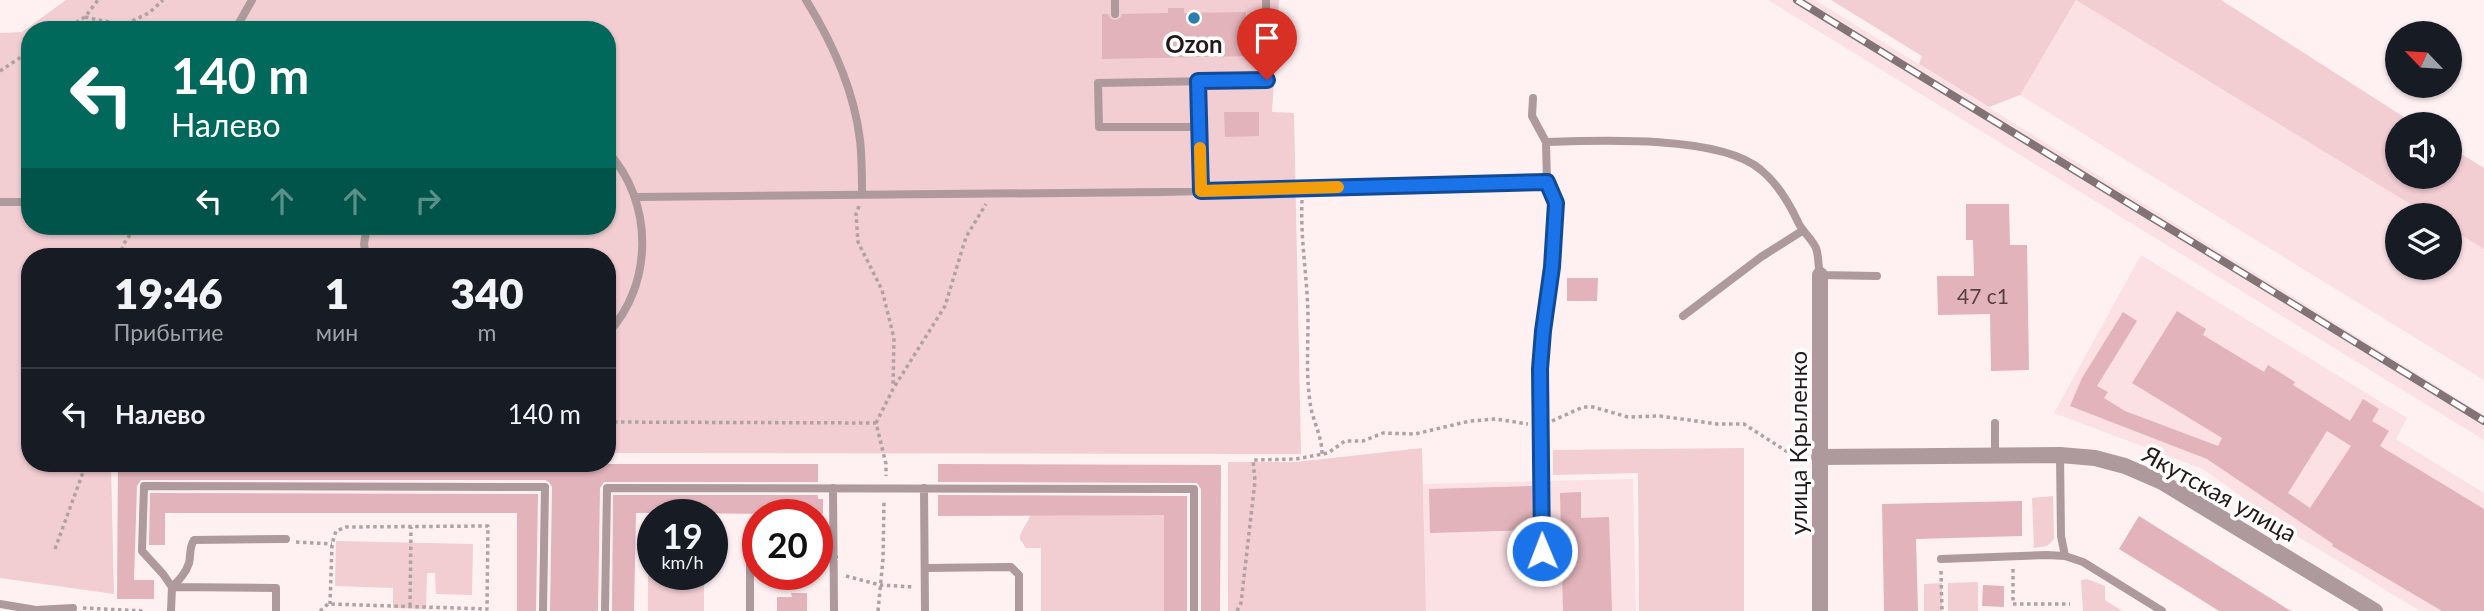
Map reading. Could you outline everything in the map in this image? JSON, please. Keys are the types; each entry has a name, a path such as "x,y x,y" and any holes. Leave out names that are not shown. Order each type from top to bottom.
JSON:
{"street":[{"name":"улица Крыленко","path":"1820,275 1820,611"},
{"name":"Якутская улица","path":"1819,457 2060,455 2095,458 2125,466 2162,482 2375,611"}],"lane":[{"path":"239,21 252,0"},
{"path":"806,0 826,32 847,84 860,139 862,194"},
{"path":"1115,0 1115,14"},
{"path":"1199,127 1099,127 1098,83 1267,80 1266,0"},
{"path":"1198,81 1201,191"},
{"path":"1533,98 1532,116 1546,142 1547,182 1556,203 1552,267 1543,331 1539,425 1542,574"},
{"path":"1546,142 1626,139 1693,146 1734,154 1761,169 1787,201 1802,231 1816,248 1820,275 1877,276"},
{"path":"616,160 636,197 643,239 638,282 616,325"},
{"path":"636,197 1201,191 1547,182"},
{"path":"0,202 21,202"},
{"path":"1683,316 1761,257 1802,231"},
{"path":"1995,456 1996,423"},
{"path":"2060,455 2061,536 2065,556"},
{"path":"171,611 172,587 142,551 144,486 545,487 543,611"},
{"path":"606,611 607,488 1194,489 1194,611"},
{"path":"833,488 834,611"},
{"path":"925,488 925,611"},
{"path":"172,587 183,576 190,561 194,540 286,539"},
{"path":"1941,559 2065,556 2083,562 2162,611"},
{"path":"925,568 1011,567 1018,575 1019,611"},
{"path":"172,587 276,588 276,611"},
{"path":"750,590 750,611"},
{"path":"0,604 36,610 73,608"}],"path":[{"path":"79,21 98,0"},
{"path":"132,21 149,13 163,0"},
{"path":"85,17 104,21"},
{"path":"0,71 21,57"},
{"path":"1302,188 1301,232 1308,320 1306,369 1312,418 1322,439 1322,454"},
{"path":"878,611 886,464 876,422 893,389 946,306 966,237 992,193"},
{"path":"862,194 856,214 858,242 882,290 894,338 893,389"},
{"path":"1237,611 1241,603 1255,481 1253,460 1296,459 1328,453 1345,441 1363,441 1383,433 1415,434 1470,421 1496,419 1539,425 1583,407 1628,417 1660,416 1717,424 1744,424 1786,451 1819,457"},
{"path":"616,422 876,422"},
{"path":"55,549 83,472"},
{"path":"320,611 330,604 487,609 488,526 346,527 336,531 332,544 330,604"},
{"path":"410,606 411,527"},
{"path":"286,539 299,543 332,544"},
{"path":"2013,556 2013,604 2070,604"},
{"path":"1941,559 1942,611"},
{"path":"834,573 880,585 925,587"},
{"path":"73,608 144,611"}],"shaded area":[{"path":"66,0 1279,0 1272,112 1294,113 1301,454 616,453 616,248 21,248 21,472 111,472 114,594 0,578 0,33 21,32 21,235 616,235 616,21 37,21"},
{"path":"1768,0 1815,0 2484,415 2484,440"},
{"path":"1831,0 2076,0 2020,95 1989,107 1919,64 1922,56"},
{"path":"2076,0 2408,203 2385,203 2385,280 2462,280 2462,235 2484,249 2484,380 2020,95"},
{"path":"2076,0 2221,0 2396,112 2385,112 2385,189"},
{"path":"2462,154 2484,168 2484,249 2462,235 2462,203 2408,203 2385,189 2462,189"},
{"path":"2141,255 2407,418 2396,439 2484,493 2484,611 2420,611 2297,536 2203,469 2054,413"},
{"path":"1422,448 1426,611 1228,611 1228,462 1296,462"},
{"path":"1744,448 1744,611 1639,611 1638,473 1553,475 1553,450"},
{"path":"1633,479 1636,611 1426,611 1423,484"},
{"path":"2053,496 2054,539 2047,546 2034,548 2032,498"},
{"path":"1030,515 1164,515 1164,611 1041,611 1041,548 1026,548 1020,539"},
{"path":"336,541 473,544 472,595 436,594 435,573 427,573 426,609 393,608 393,588 335,586"},
{"path":"2087,579 2105,586 2105,600 2122,611 2083,611 2081,580"},
{"path":"1978,582 1978,611 1948,611 1948,583"},
{"path":"1942,583 1942,611 1924,611 1924,584"},
{"path":"648,590 704,590 704,611 648,611"}],"building":[{"path":"1168,8 1184,8 1184,13 1246,12 1247,56 1102,59 1102,14 1108,14 1111,19 1116,20 1122,14 1168,13"},
{"path":"1224,112 1259,112 1259,136 1225,137"},
{"path":"1966,204 2009,204 2010,245 2027,245 2029,370 1991,371 1990,314 1938,315 1937,276 1974,276 1973,240 1966,240"},
{"path":"1567,278 1598,278 1597,301 1567,301"},
{"path":"2177,311 2206,329 2203,335 2264,372 2268,365 2295,382 2293,385 2350,421 2363,399 2379,409 2372,421 2389,431 2380,446 2484,509 2484,611 2442,611 2332,546 2333,544 2207,459 2070,406 2082,378 2123,312 2137,321 2097,386 2108,392 2104,398 2125,411 2218,446 2222,438 2132,383","holes":["2327,431 2351,446 2310,508 2288,493"]},
{"path":"616,464 818,464 818,482 604,482 600,488 598,611 550,611 552,487 545,480 141,480 137,486 134,580 154,580 154,599 117,599 118,472 616,472"},
{"path":"938,464 1221,465 1220,611 1201,611 1201,489 1197,483 938,482"},
{"path":"1532,486 1533,530 1430,533 1429,489"},
{"path":"1581,492 1581,518 1609,517 1612,611 1563,611 1560,493"},
{"path":"150,493 538,494 536,611 517,611 517,513 165,513 165,545 149,545"},
{"path":"613,495 818,495 818,499 742,499 742,514 728,513 728,499 637,499 634,611 612,611"},
{"path":"938,495 1187,496 1187,611 1164,611 1164,515 938,516"},
{"path":"2022,501 2022,536 1916,539 1918,611 1884,611 1882,504"},
{"path":"2139,516 2291,611 2219,611 2119,549"},
{"path":"1983,585 2004,586 2004,607 1982,606"},
{"path":"791,593 807,593 807,611 777,611 777,597 792,597"}],"railway":[{"path":"1797,0 2484,421"}],"slow traffic":[{"path":"1200,148 1201,191 1338,187"}],"place":[{"name":"Ozon","path":"1194,18"}],"route":[{"path":"1267,80 1198,81 1201,191 1547,182 1556,203 1552,267 1540,369 1542,551"}]}
